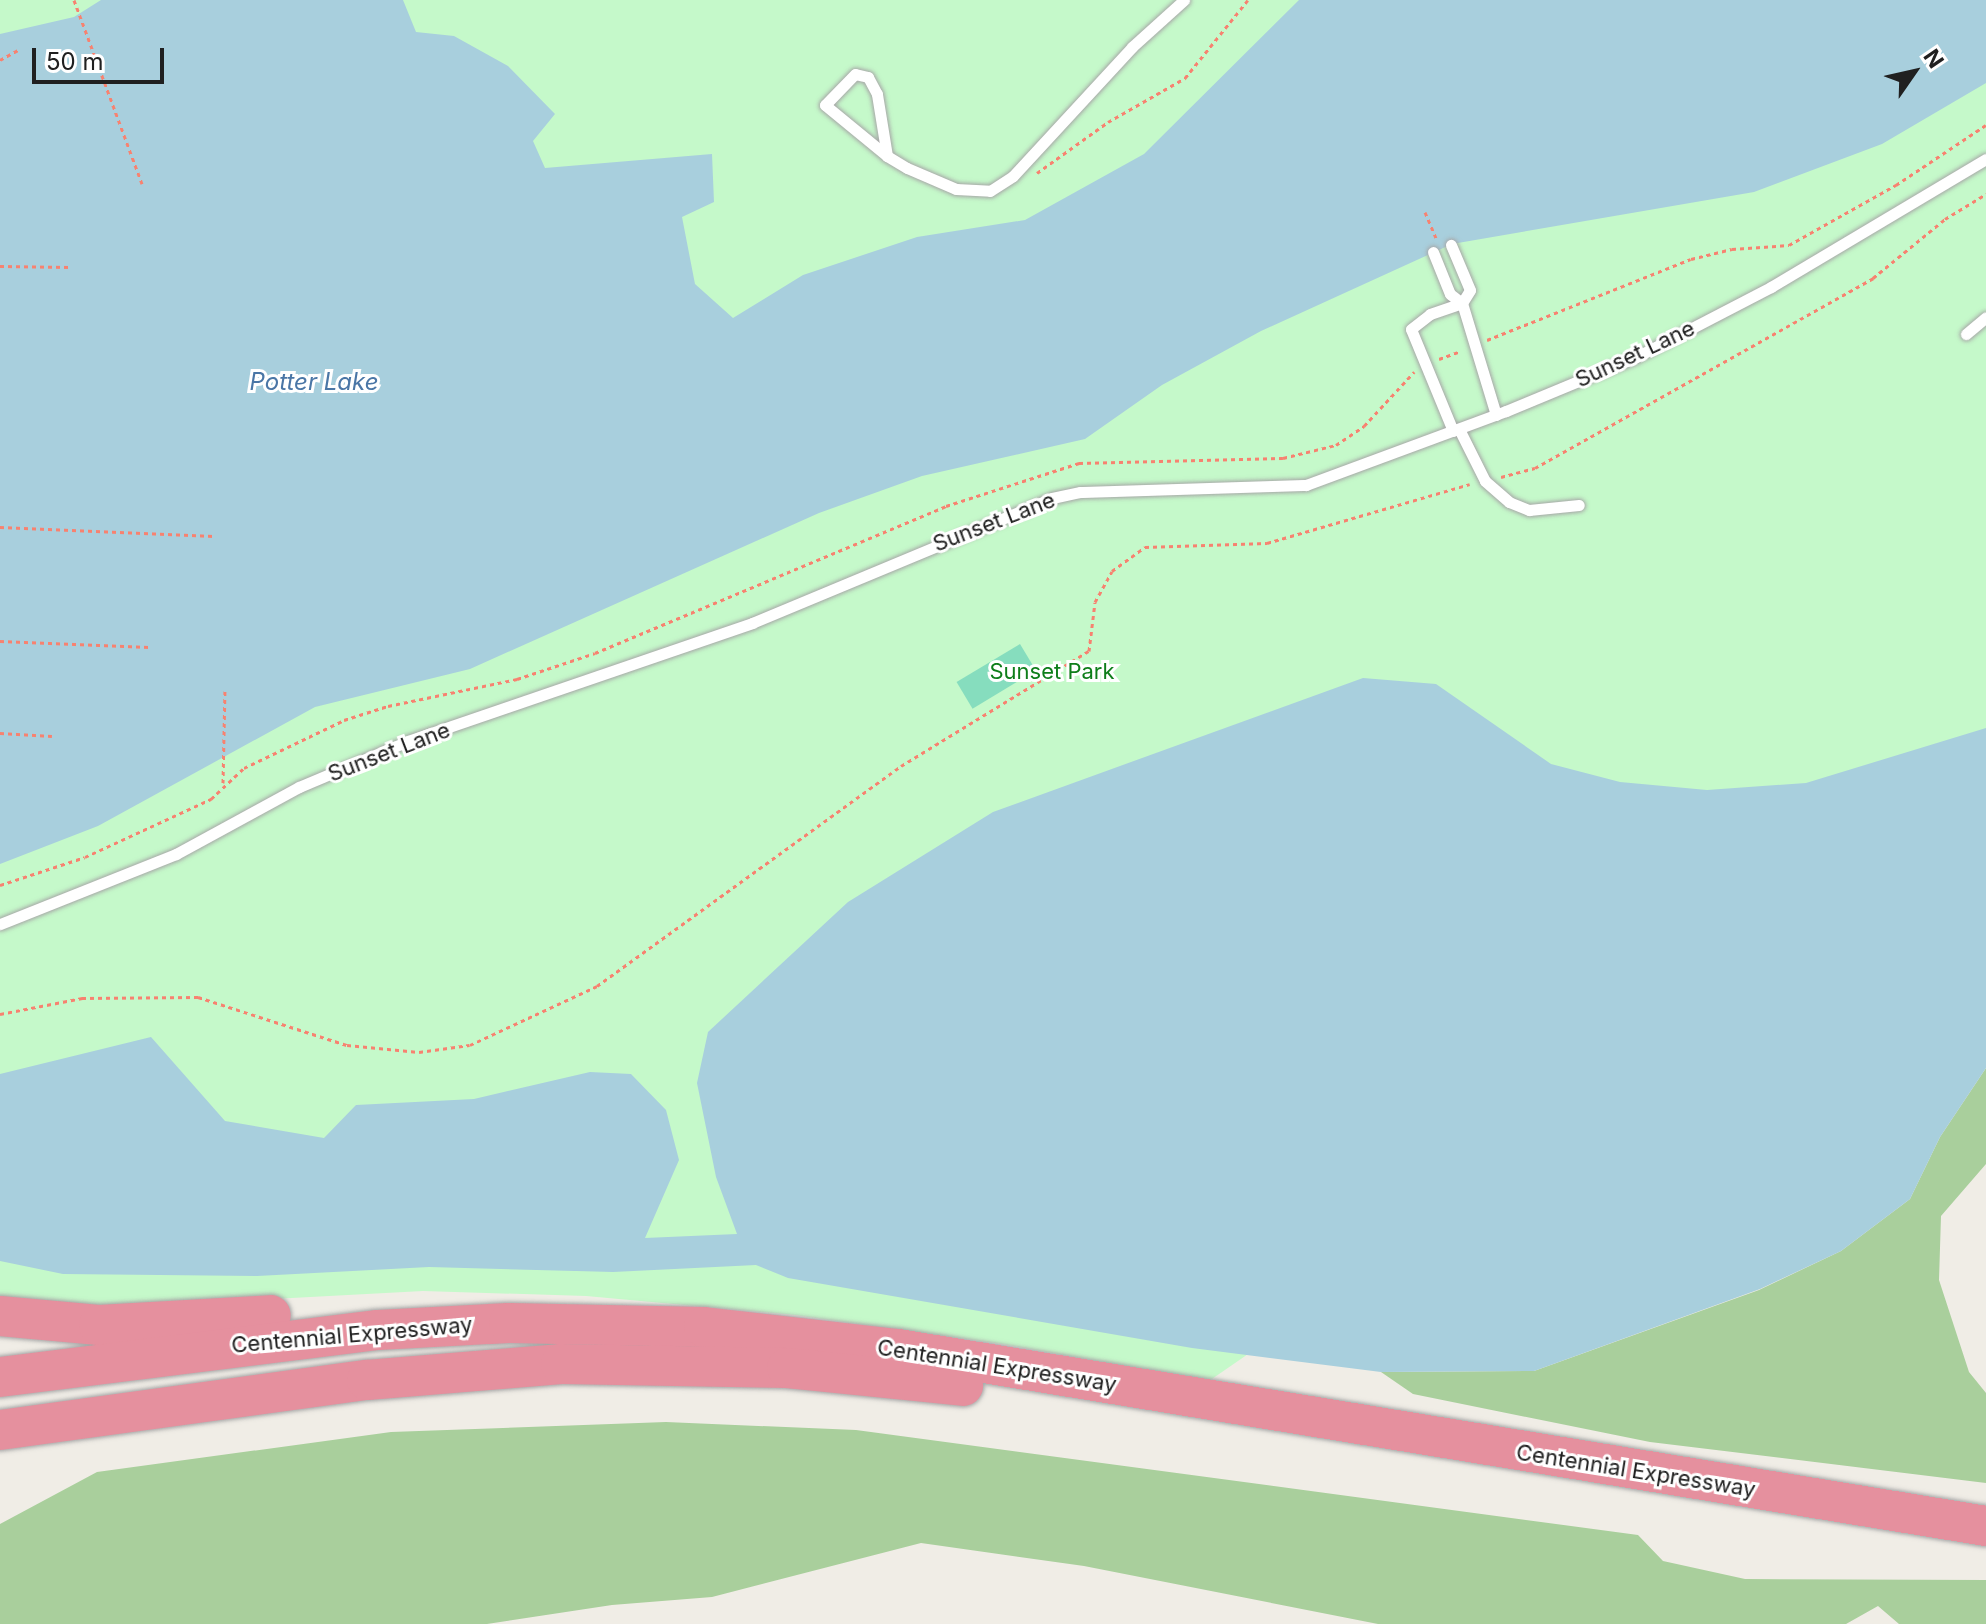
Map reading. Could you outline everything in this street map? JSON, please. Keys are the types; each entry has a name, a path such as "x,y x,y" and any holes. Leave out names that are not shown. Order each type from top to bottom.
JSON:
{"highway":[{"path":"0,1316 99,1325 425,1311 574,1324"},
{"name":"Centennial Expressway","path":"0,1377 378,1330 574,1324 704,1327 898,1349 1986,1526"},
{"name":"Centennial Expressway","path":"0,1430 242,1397 561,1364 802,1369 962,1386 1986,1552"},
{"path":"0,1456 242,1397"}],"lane":[{"path":"887,156 877,94 868,77 855,74 825,105 887,156 956,189 1002,186 1122,57 1184,0"},
{"name":"Sunset Lane","path":"0,924 176,854 299,787 408,741 752,623 1052,498 1080,492 1306,485 1496,415 1634,358 1771,287 1986,159"},
{"path":"1451,245 1470,290 1462,303 1430,314 1411,329 1456,430 1485,481 1509,502 1529,510 1579,505"},
{"path":"1433,252 1450,294 1462,303 1496,415"},
{"path":"1966,334 1986,317"}],"path":[{"path":"74,0 142,184"},
{"path":"1002,186 1022,183 1108,122 1185,78 1248,0"},
{"path":"0,60 18,50"},
{"path":"0,1014 82,998 198,997 347,1045 419,1052 470,1045 597,986 901,766 1089,651 1095,602 1112,571 1145,547 1267,543 1535,468 1873,278 1945,219 1986,194"},
{"path":"1425,212 1433,230"},
{"path":"0,266 70,267"},
{"path":"0,527 214,536"},
{"path":"0,641 149,647"},
{"path":"223,785 225,691"},
{"path":"0,733 52,736"}],"green space":[{"name":"Sunset Park","path":"0,0 1986,0 1986,1044 1769,995 1209,1381 1002,1344 794,1315 586,1296 423,1291 84,1309 0,1301"},
{"path":"1020,644 1036,671 973,709 957,682"},
{"path":"1986,1068 1986,1164 1941,1216 1939,1280 1969,1372 1986,1393 1986,1483 1650,1442 1413,1394 1381,1372 1534,1371 1759,1290 1841,1251 1910,1199 1940,1137"},
{"path":"666,1422 856,1430 1638,1535 1663,1561 1745,1579 1986,1580 1986,1624 1899,1624 1878,1606 1846,1624 1378,1624 1084,1566 921,1543 712,1597 612,1605 487,1624 0,1624 0,1524 97,1472 391,1432"}],"water":[{"name":"Potter Lake","path":"101,0 403,0 416,32 454,36 508,66 555,114 533,141 545,168 712,154 714,202 682,217 695,284 733,318 803,275 917,237 1025,220 1144,154 1299,0 1986,0 1986,83 1882,144 1754,192 1452,244 1261,331 1162,385 1085,439 922,476 819,513 470,669 315,707 98,826 0,864 0,34 74,17"},
{"path":"1363,678 1436,684 1551,764 1620,782 1707,790 1806,783 1986,728 1986,1068 1940,1137 1910,1199 1841,1251 1760,1289 1534,1371 1381,1372 1192,1348 788,1278 756,1265 613,1272 429,1267 257,1276 63,1274 0,1261 0,1074 151,1037 225,1121 324,1138 356,1105 474,1099 590,1072 631,1074 666,1110 679,1160 645,1238 737,1234 716,1177 697,1083 708,1032 848,902 993,812"}]}
